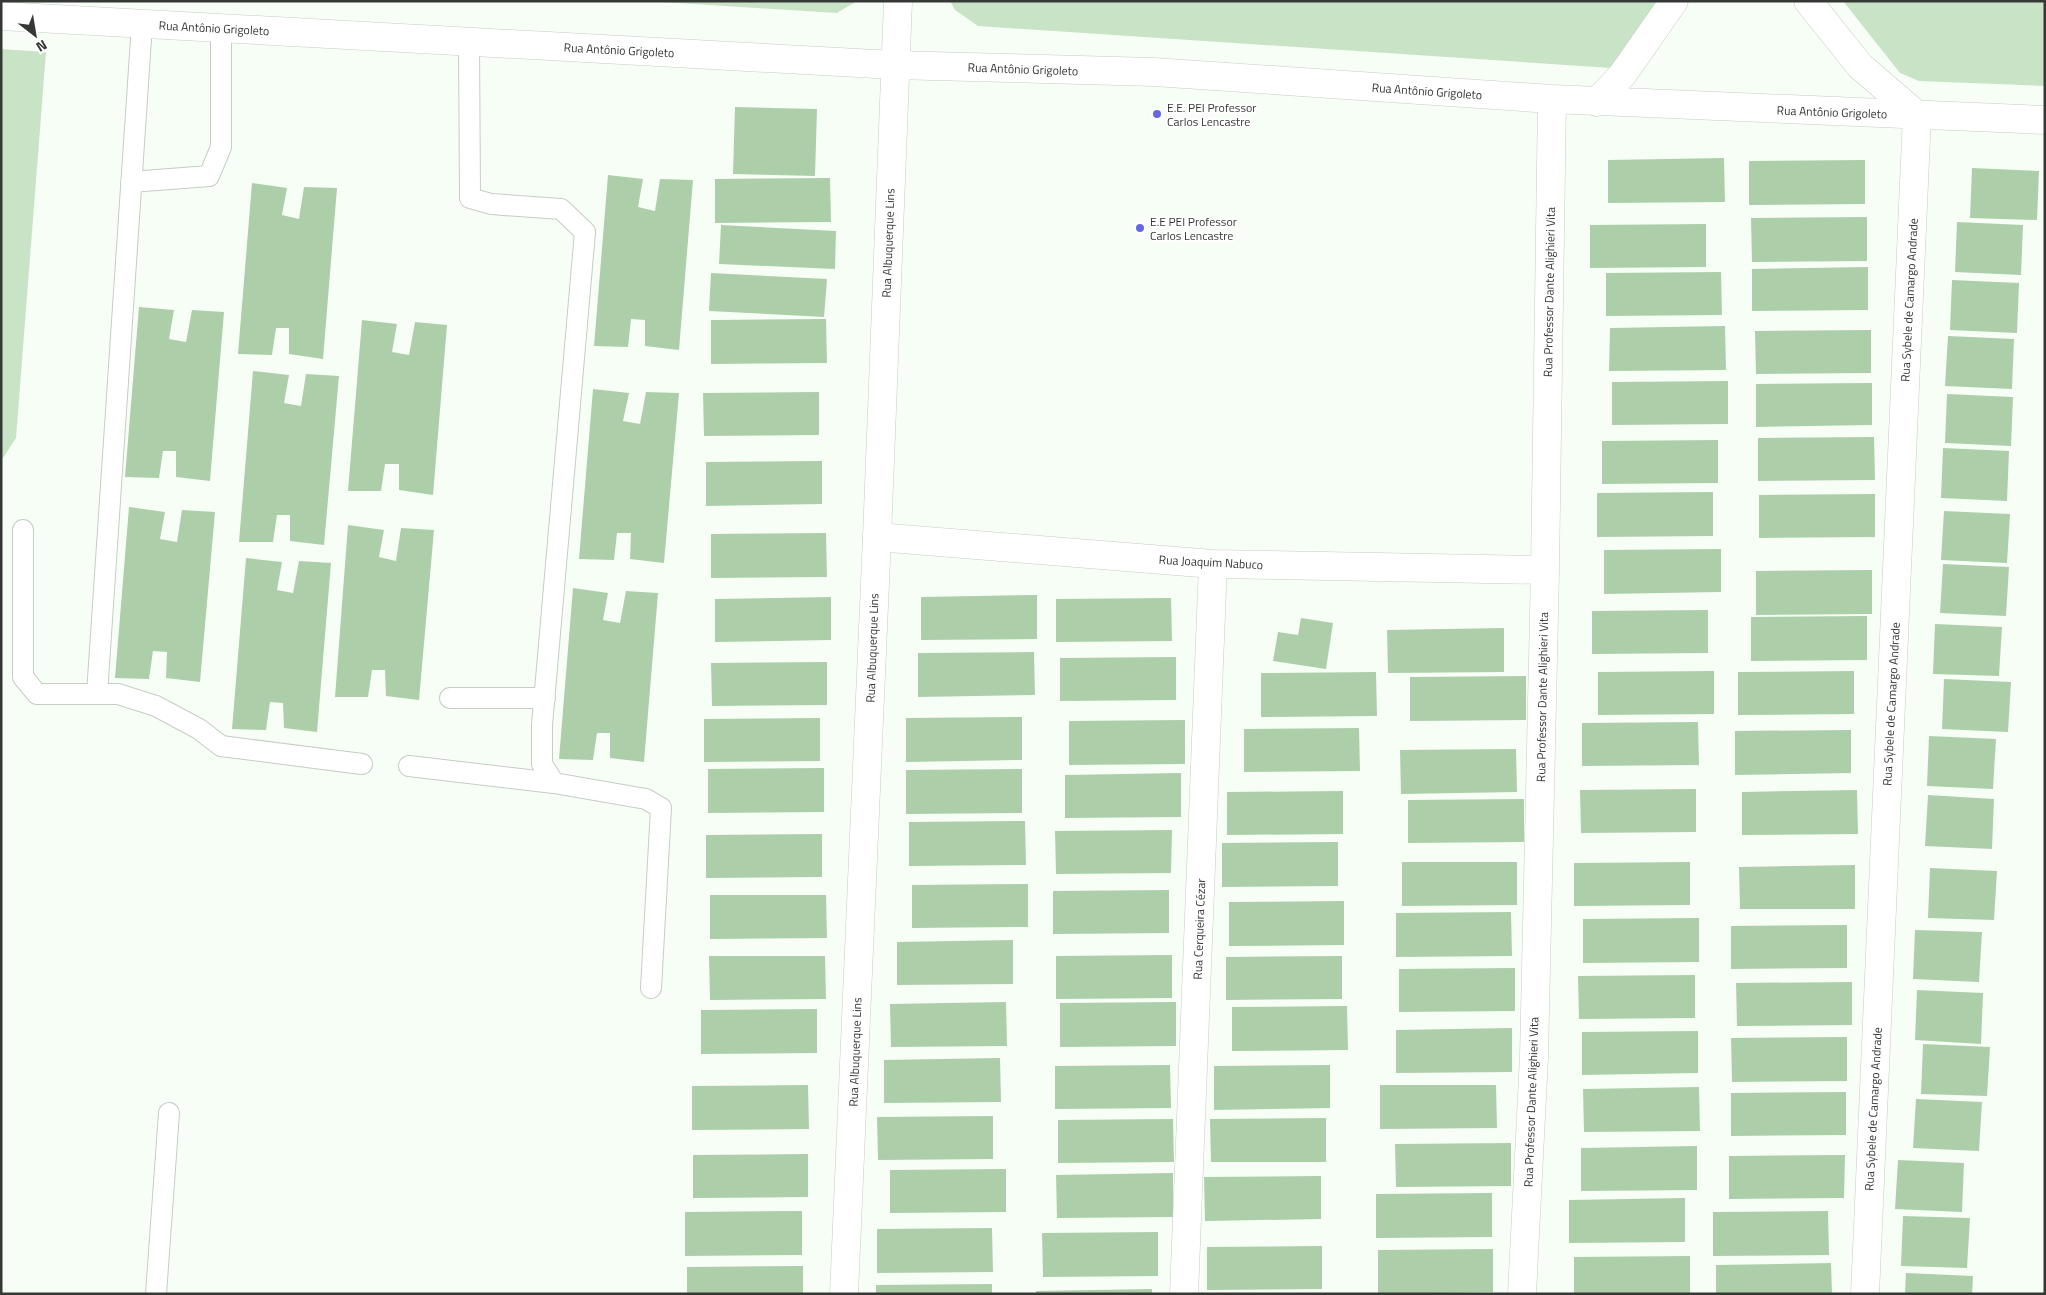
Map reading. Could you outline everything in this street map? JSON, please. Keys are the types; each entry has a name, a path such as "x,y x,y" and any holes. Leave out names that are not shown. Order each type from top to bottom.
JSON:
{"street":[{"name":"Rua Albuquerque Lins","path":"844,1294 898,1"},
{"path":"1597,102 1623,74 1674,1"},
{"path":"1808,1 1860,66 1917,115"},
{"name":"Rua Antônio Grigoleto","path":"1,16 894,65 1154,72 1552,100 2045,120"},
{"name":"Rua Professor Dante Alighieri Vita","path":"1522,1294 1534,1058 1545,570 1552,100"},
{"name":"Rua Sybele de Camargo Andrade","path":"1865,1294 1917,115"},
{"name":"Rua Joaquim Nabuco","path":"877,537 1213,564 1545,570"},
{"name":"Rua Cerqueira Cézar","path":"1184,1294 1213,564"}],"lane":[{"path":"97,694 142,24"},
{"path":"131,182 210,176 221,147 221,28"},
{"path":"469,42 470,198 491,204 561,209 585,232 542,725 542,764 554,783"},
{"path":"23,530 23,677 37,694 118,694 156,706 199,729 221,746 362,764"},
{"path":"450,698 545,698"},
{"path":"409,766 554,783 646,799 661,808 650,988"},
{"path":"156,1294 169,1113"}],"green space":[{"path":"647,1 857,1 837,13"},
{"path":"950,1 1661,1 1611,68 978,26 955,10"},
{"path":"1843,1 2045,1 2045,86 1919,81 1900,73"},
{"path":"1,49 46,52 16,438 1,461"}],"building":[{"path":"735,107 817,109 815,176 733,174"},
{"path":"1724,158 1725,202 1608,203 1608,160"},
{"path":"1865,160 1865,204 1749,205 1749,161"},
{"path":"1972,168 2039,171 2037,220 1970,218"},
{"path":"608,175 643,179 638,207 655,211 660,179 693,180 679,350 645,346 645,320 631,319 628,347 594,346"},
{"path":"830,178 831,222 715,223 715,179"},
{"path":"252,183 287,188 282,215 299,219 304,187 337,188 323,359 289,354 289,328 276,328 272,355 238,354"},
{"path":"1867,217 1867,261 1752,262 1751,218"},
{"path":"1957,222 2023,225 2021,275 1955,272"},
{"path":"1706,224 1706,267 1590,268 1590,225"},
{"path":"721,225 836,231 835,269 719,264"},
{"path":"1868,267 1868,310 1752,311 1752,269"},
{"path":"1721,272 1722,315 1606,316 1606,273"},
{"path":"711,273 827,279 824,317 709,311"},
{"path":"1952,280 2019,283 2017,333 1950,330"},
{"path":"139,307 174,310 169,339 186,342 192,310 224,312 210,481 176,477 176,451 163,451 159,478 125,477"},
{"path":"826,319 827,363 711,364 711,320"},
{"path":"362,320 397,324 392,352 409,355 415,322 447,325 433,495 399,490 399,464 385,464 381,491 348,491"},
{"path":"1725,326 1726,370 1609,371 1610,328"},
{"path":"1871,330 1871,373 1756,374 1755,331"},
{"path":"1948,336 2014,339 2012,389 1945,386"},
{"path":"253,371 289,375 284,403 301,406 306,374 339,376 324,545 290,541 290,515 277,515 273,542 239,542"},
{"path":"1728,381 1728,424 1612,425 1612,382"},
{"path":"1872,383 1872,425 1756,427 1756,384"},
{"path":"593,389 629,393 623,421 640,424 646,392 679,393 664,563 630,559 631,533 617,533 614,560 579,559"},
{"path":"819,392 819,435 704,436 703,393"},
{"path":"1947,394 2013,397 2011,446 1945,443"},
{"path":"1874,437 1875,480 1758,481 1758,438"},
{"path":"1718,440 1718,483 1602,484 1602,441"},
{"path":"1943,448 2009,451 2007,501 1941,498"},
{"path":"822,461 822,504 706,506 706,462"},
{"path":"1713,492 1713,536 1597,537 1597,493"},
{"path":"1875,494 1875,537 1759,538 1759,495"},
{"path":"129,507 165,512 160,539 177,542 182,510 215,512 200,682 166,678 167,652 153,651 149,679 115,678"},
{"path":"1944,511 2010,514 2007,563 1941,560"},
{"path":"348,525 384,530 379,557 396,561 401,528 434,530 419,700 386,696 385,670 372,670 368,697 335,697"},
{"path":"826,533 827,577 711,578 711,534"},
{"path":"1721,549 1721,592 1604,594 1604,550"},
{"path":"246,558 282,562 277,590 293,593 299,561 331,563 317,732 284,728 283,703 270,702 266,730 232,729"},
{"path":"1943,564 2009,567 2006,616 1940,613"},
{"path":"1872,570 1872,614 1756,615 1756,571"},
{"path":"573,588 608,593 603,620 620,623 626,591 658,593 644,762 610,758 610,733 597,733 593,760 559,759"},
{"path":"1037,595 1037,639 921,640 921,597"},
{"path":"831,597 831,640 715,642 715,599"},
{"path":"1171,598 1172,641 1056,642 1056,599"},
{"path":"1708,610 1708,653 1592,654 1592,611"},
{"path":"1867,616 1867,660 1751,661 1751,617"},
{"path":"1301,618 1333,623 1326,669 1273,661 1278,632 1298,635"},
{"path":"1935,624 2002,627 1999,676 1933,674"},
{"path":"1504,628 1504,672 1388,673 1387,630"},
{"path":"1034,652 1035,695 918,697 918,653"},
{"path":"1176,657 1176,700 1060,701 1060,658"},
{"path":"827,662 827,705 712,706 711,663"},
{"path":"1714,671 1714,714 1598,715 1598,672"},
{"path":"1854,671 1854,714 1738,715 1738,672"},
{"path":"1376,672 1377,716 1261,717 1261,673"},
{"path":"1526,676 1526,720 1410,721 1410,677"},
{"path":"1944,679 2011,682 2008,732 1942,729"},
{"path":"1022,717 1022,760 906,762 906,718"},
{"path":"820,718 820,761 704,762 704,719"},
{"path":"1185,720 1185,764 1069,765 1069,721"},
{"path":"1698,722 1699,765 1582,766 1582,723"},
{"path":"1359,728 1360,771 1244,772 1244,729"},
{"path":"1851,730 1851,773 1735,775 1735,731"},
{"path":"1929,736 1996,739 1993,789 1927,786"},
{"path":"1516,749 1517,792 1401,794 1400,750"},
{"path":"824,768 824,812 708,813 708,769"},
{"path":"1022,769 1022,813 906,814 906,770"},
{"path":"1181,773 1181,817 1065,818 1065,775"},
{"path":"1696,789 1696,832 1581,833 1580,790"},
{"path":"1857,790 1858,834 1742,835 1742,792"},
{"path":"1343,791 1343,834 1227,835 1227,792"},
{"path":"1928,795 1994,799 1992,849 1925,846"},
{"path":"1524,799 1524,842 1408,843 1408,800"},
{"path":"1025,821 1026,865 909,866 909,822"},
{"path":"1172,830 1171,873 1056,874 1055,831"},
{"path":"822,834 822,877 706,878 706,835"},
{"path":"1338,842 1338,886 1222,887 1222,843"},
{"path":"1402,862 1517,862 1517,905 1402,906"},
{"path":"1690,862 1690,905 1574,906 1574,863"},
{"path":"1855,865 1855,909 1740,909 1739,867"},
{"path":"1930,868 1997,871 1994,920 1928,918"},
{"path":"1028,884 1028,927 912,928 912,885"},
{"path":"1169,890 1169,933 1053,934 1053,891"},
{"path":"710,895 826,895 827,938 710,939"},
{"path":"1344,901 1344,945 1229,946 1229,902"},
{"path":"1511,912 1512,956 1396,957 1396,913"},
{"path":"1699,918 1699,962 1583,963 1583,919"},
{"path":"1847,925 1847,968 1731,969 1731,926"},
{"path":"1915,930 1982,932 1979,982 1913,979"},
{"path":"1013,940 1013,984 897,985 897,942"},
{"path":"1172,955 1172,998 1056,999 1056,956"},
{"path":"709,956 825,956 826,999 710,1000"},
{"path":"1342,956 1342,999 1226,1000 1226,957"},
{"path":"1515,968 1515,1011 1399,1012 1399,969"},
{"path":"1695,975 1695,1018 1579,1019 1578,976"},
{"path":"1852,982 1852,1025 1737,1026 1736,983"},
{"path":"1917,990 1983,993 1981,1044 1915,1040"},
{"path":"1006,1002 1007,1046 891,1047 890,1004"},
{"path":"1176,1002 1176,1046 1060,1047 1060,1003"},
{"path":"1347,1006 1348,1050 1232,1051 1232,1007"},
{"path":"817,1009 817,1053 701,1054 701,1010"},
{"path":"1512,1028 1512,1072 1396,1073 1396,1030"},
{"path":"1698,1031 1698,1073 1582,1075 1582,1032"},
{"path":"1847,1037 1847,1081 1732,1082 1731,1038"},
{"path":"1923,1044 1990,1047 1987,1096 1921,1094"},
{"path":"1000,1058 1001,1102 884,1103 884,1060"},
{"path":"1170,1065 1171,1108 1055,1109 1055,1066"},
{"path":"1330,1065 1330,1108 1214,1110 1214,1066"},
{"path":"808,1085 809,1129 692,1130 692,1086"},
{"path":"1380,1085 1496,1085 1497,1128 1380,1129"},
{"path":"1699,1087 1700,1131 1584,1132 1583,1089"},
{"path":"1846,1092 1846,1135 1731,1136 1731,1093"},
{"path":"1916,1099 1982,1102 1979,1151 1913,1148"},
{"path":"993,1116 993,1159 878,1160 877,1117"},
{"path":"1326,1118 1326,1162 1211,1162 1210,1119"},
{"path":"1173,1119 1174,1162 1058,1163 1058,1120"},
{"path":"1511,1143 1511,1186 1396,1187 1395,1144"},
{"path":"1697,1146 1697,1190 1581,1191 1581,1148"},
{"path":"808,1154 808,1197 693,1198 693,1155"},
{"path":"1845,1155 1844,1198 1729,1199 1729,1156"},
{"path":"1898,1160 1964,1163 1962,1212 1895,1209"},
{"path":"1006,1169 1006,1212 890,1213 890,1170"},
{"path":"1173,1173 1173,1217 1057,1218 1056,1175"},
{"path":"1321,1176 1321,1219 1205,1221 1204,1177"},
{"path":"1492,1193 1492,1237 1376,1238 1376,1194"},
{"path":"1685,1198 1685,1242 1569,1243 1569,1200"},
{"path":"802,1211 802,1255 685,1256 685,1212"},
{"path":"1828,1211 1829,1255 1713,1256 1713,1212"},
{"path":"1903,1216 1970,1218 1967,1268 1901,1266"},
{"path":"992,1228 993,1272 877,1273 877,1229"},
{"path":"1158,1232 1158,1276 1043,1277 1042,1233"},
{"path":"1322,1246 1322,1289 1207,1290 1207,1247"},
{"path":"1493,1249 1493,1292 1378,1294 1378,1250"},
{"path":"1690,1256 1690,1294 1574,1294 1574,1257"},
{"path":"1831,1263 1832,1294 1716,1294 1716,1265"},
{"path":"803,1266 803,1294 687,1294 687,1267"},
{"path":"1906,1273 1973,1276 1972,1294 1905,1294"},
{"path":"992,1284 992,1294 876,1294 876,1285"},
{"path":"1152,1289 1152,1294 1036,1294 1036,1291"}],"place":[{"name":"E.E. PEI Professor Carlos Lencastre","path":"1157,114"},
{"name":"E.E PEI Professor Carlos Lencastre","path":"1140,228"}]}
